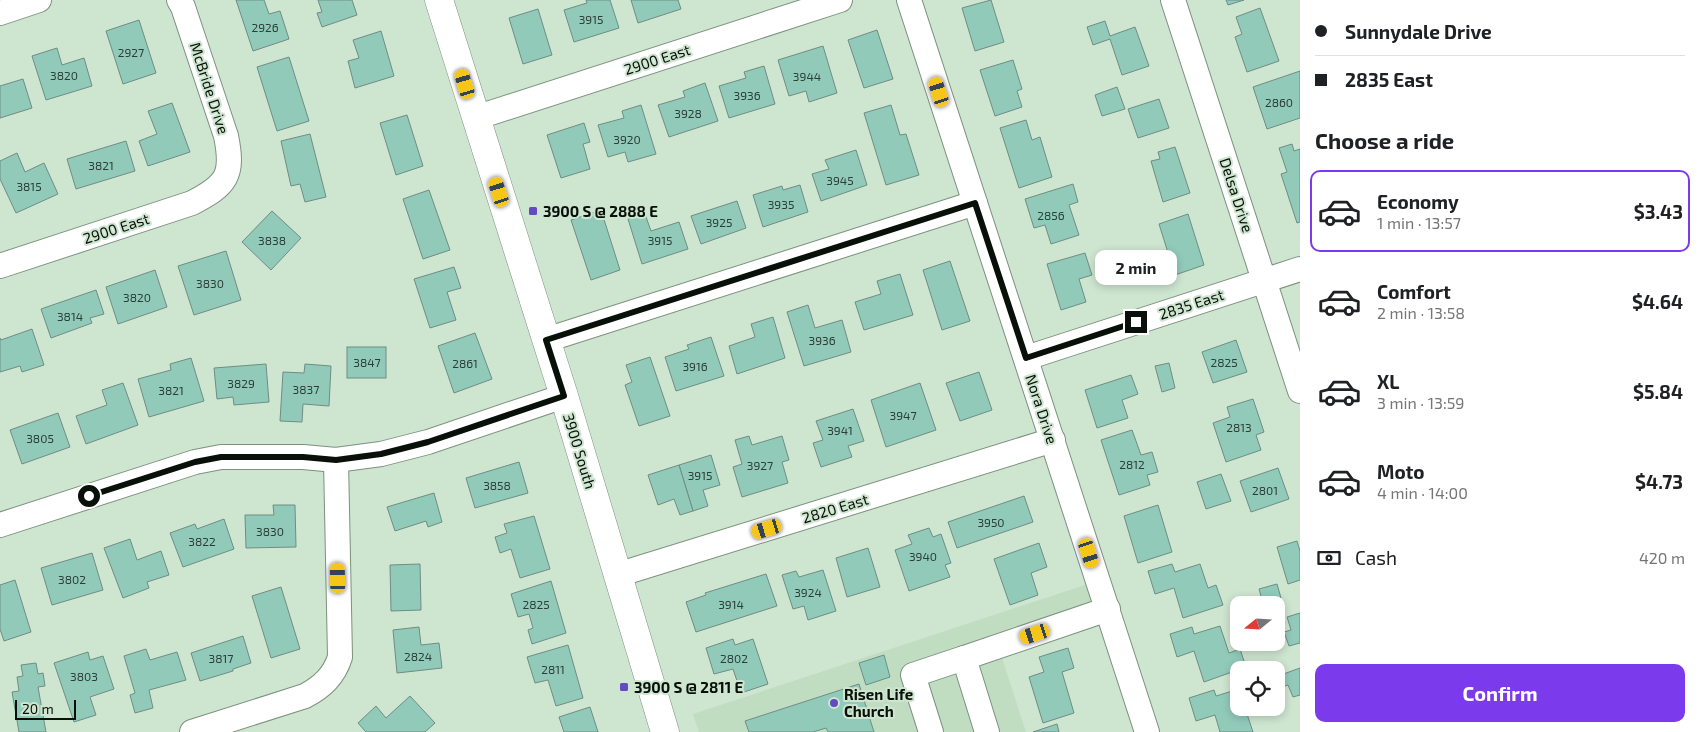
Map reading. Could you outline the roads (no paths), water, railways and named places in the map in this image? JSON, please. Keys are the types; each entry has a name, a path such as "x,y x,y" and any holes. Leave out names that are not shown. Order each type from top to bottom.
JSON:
{"main road":[{"name":"3900 South","path":"439,0 564,396 665,732"}],"street":[{"path":"0,13 39,0"},
{"name":"McBride Drive","path":"179,0 226,136 230,156 226,178"},
{"name":"2900 East","path":"475,118 840,0"},
{"name":"Nora Drive","path":"909,0 1147,732"},
{"name":"Delsa Drive","path":"1173,0 1300,391"},
{"name":"2900 East","path":"0,266 192,203 212,193 226,178"},
{"path":"546,340 975,203"},
{"name":"2835 East","path":"1026,358 1300,269"},
{"path":"0,525 195,462 221,457 303,457 336,460 381,454 428,442 564,396"},
{"name":"2820 East","path":"617,575 1053,440"},
{"path":"192,732 305,696 317,689 337,668 340,657 336,460"},
{"path":"931,732 913,675 1108,609"},
{"path":"964,658 988,732"}],"place":[{"name":"3900 S @ 2888 E","path":"533,211"},
{"name":"3900 S @ 2811 E","path":"624,687"},
{"name":"Risen Life Church","path":"834,703"}]}
